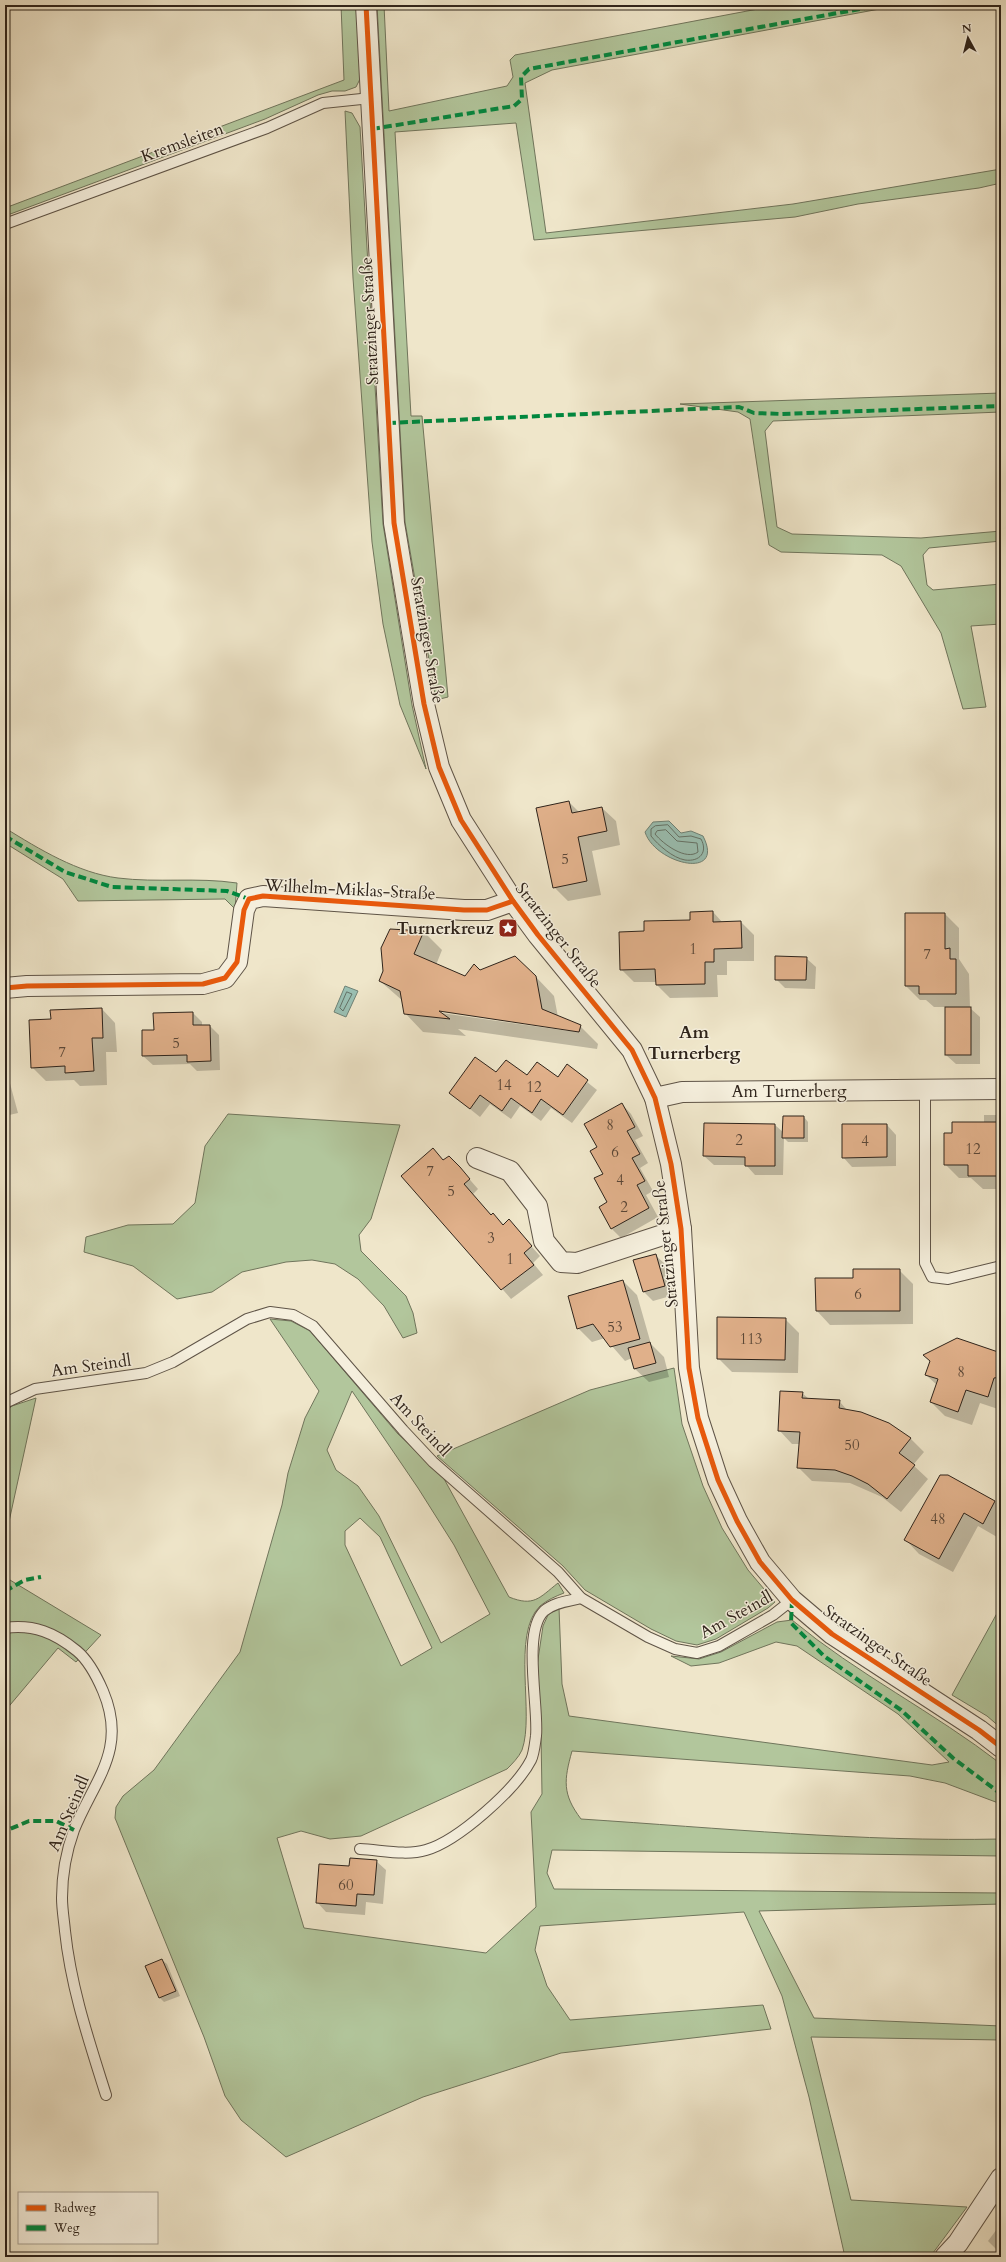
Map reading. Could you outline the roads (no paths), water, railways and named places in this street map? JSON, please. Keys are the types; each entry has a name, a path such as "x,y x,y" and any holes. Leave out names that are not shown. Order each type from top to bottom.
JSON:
{"street":[{"name":"Stratzinger Straße","path":"366,5 394,523 423,697 439,767 461,820 513,901 538,935 632,1050 655,1098 671,1164 681,1229 689,1368 698,1418 718,1480 737,1521 760,1562 792,1600 832,1634 979,1730 1001,1748"},
{"name":"Wilhelm-Miklas-Straße","path":"5,988 27,986 203,984 225,978 237,962 244,910 249,899 263,896 464,910 487,910 513,901"},
{"name":"Am Turnerberg","path":"655,1098 682,1092 1001,1090"},
{"path":"477,1158 510,1171 537,1206 544,1241 561,1262 577,1263 681,1229"},
{"path":"945,2257 958,2243 1001,2178"}],"lane":[{"name":"Kremsleiten","path":"5,224 267,128 323,103 371,98"},
{"path":"925,1090 925,1263 932,1277 948,1279 1001,1266"},
{"name":"Am Steindl","path":"5,1403 35,1389 146,1373 173,1362 247,1319 270,1312 293,1314 313,1326 403,1430 433,1462 558,1572 581,1598 648,1637 675,1649 697,1652 719,1646 773,1615 792,1600"},
{"path":"360,1849 406,1852 426,1850 443,1843 490,1809 518,1781 532,1759 536,1735 532,1667 538,1623 544,1611 555,1604 581,1598"},
{"name":"Am Steindl","path":"5,1628 34,1628 61,1638 82,1656 98,1679 108,1703 112,1729 110,1754 98,1785 74,1830 64,1863 62,1899 67,1945 76,1997 106,2095"}],"water":[{"path":"669,821 681,833 691,831 703,836 708,850 705,859 697,863 686,863 674,859 651,843 645,832 653,822"},
{"path":"345,986 358,991 346,1017 334,1012"}],"place":[{"name":"Turnerkreuz","path":"508,928"}],"district":[{"name":"Am Turnerberg","path":"694,1042"}]}
